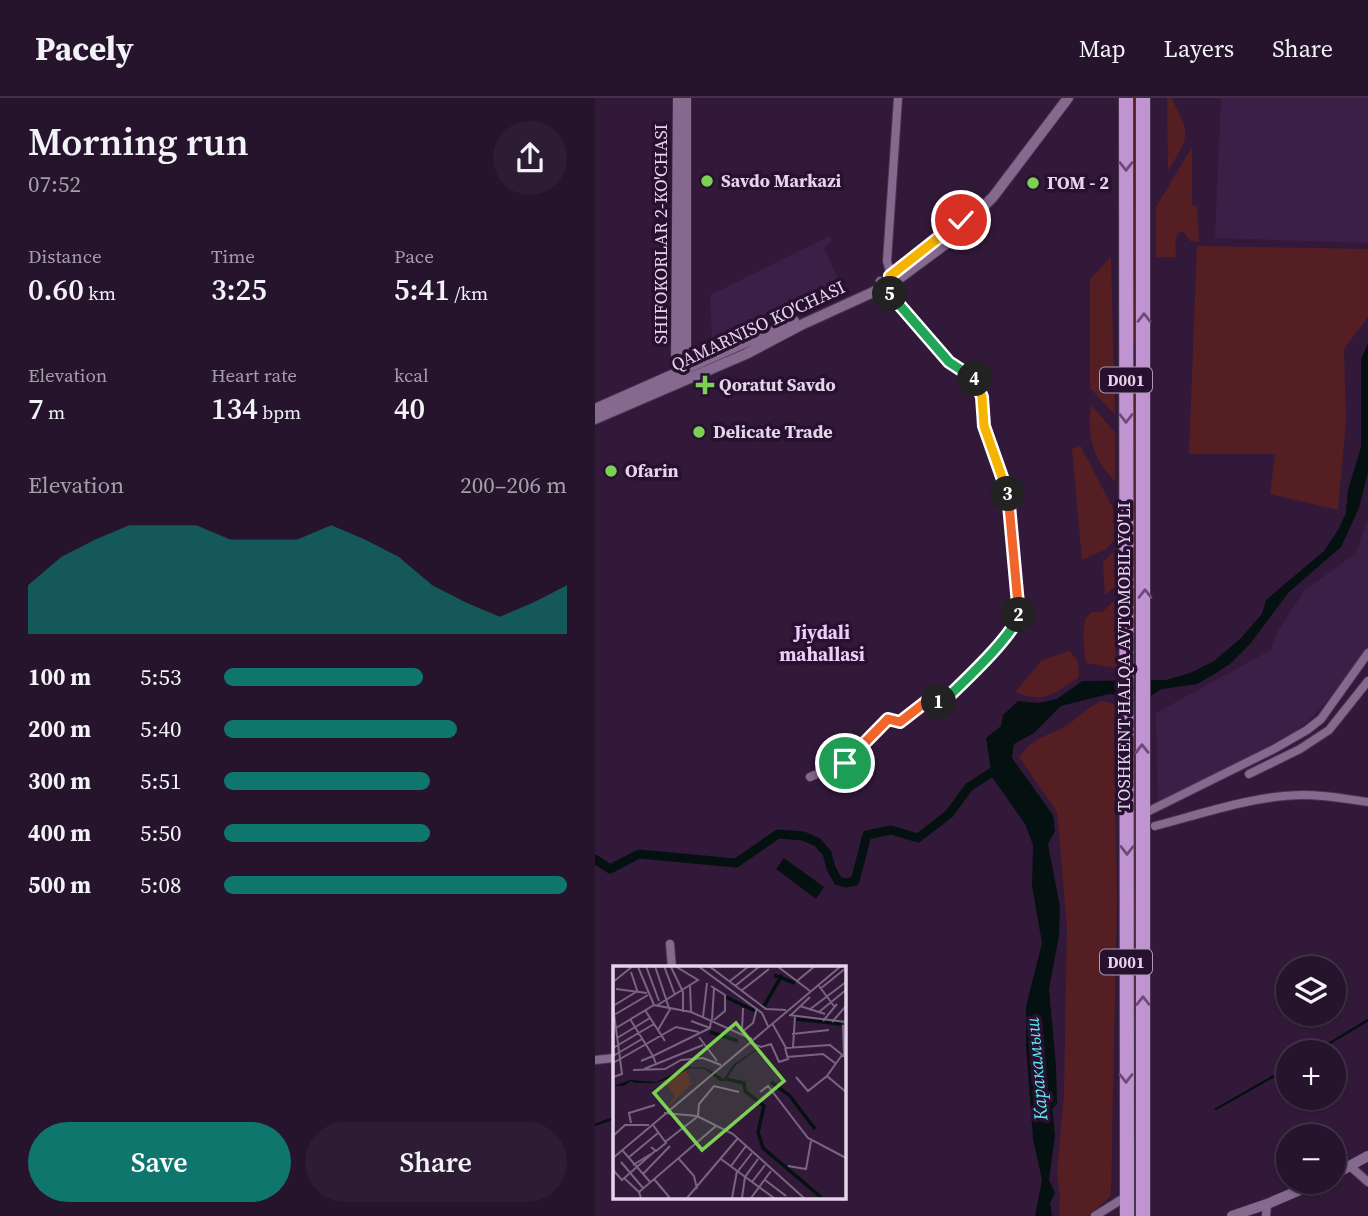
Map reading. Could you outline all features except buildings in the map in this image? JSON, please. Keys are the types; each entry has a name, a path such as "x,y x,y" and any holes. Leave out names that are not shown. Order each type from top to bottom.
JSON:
{"highway":[{"name":"TOSHKENT HALQA AVTOMOBIL YO'LI","path":"1126,98 1127,1216"},
{"name":"TOSHKENT HALQA AVTOMOBIL YO'LI","path":"1143,98 1146,1213"},
{"path":"1126,355 1144,355"},
{"path":"1126,1048 1144,1048"}],"main road":[{"name":"QAMARNISO KO'CHASI","path":"944,240 989,191 1060,98"},
{"name":"QAMARNISO KO'CHASI","path":"595,409 684,373 758,348 887,282 944,240 993,197 1068,98"},
{"name":"QAMARNISO KO'CHASI","path":"595,419 684,373"}],"street":[{"name":"SHIFOKORLAR 2-KO'CHASI","path":"678,98 676,348 684,373"},
{"name":"SHIFOKORLAR 2-KO'CHASI","path":"684,373 686,98"},
{"path":"810,777 849,760 888,719 900,722 927,701 941,702 947,698 993,650 1019,616 1009,499 1001,469 984,426 982,397 975,380 949,362 887,282 898,98"},
{"path":"1143,814 1307,730 1321,719 1368,653"},
{"path":"1249,774 1300,749 1329,730 1368,681"},
{"path":"1155,826 1236,805 1300,795 1321,795 1368,802"},
{"path":"670,944 672,966"},
{"path":"595,1060 613,1058"},
{"path":"1346,1169 1368,1156"},
{"path":"1351,1167 1368,1182"},
{"path":"1232,1216 1268,1212 1299,1194"},
{"path":"1095,1216 1127,1196"}],"shaded area":[{"path":"1131,98 1136,98 1137,345 1131,345"},
{"path":"1167,98 1171,98 1185,128 1184,142 1168,170"},
{"path":"1221,98 1368,98 1368,243 1215,238"},
{"path":"1192,147 1192,205 1197,206 1199,242 1190,241 1183,231 1176,238 1176,257 1156,257 1156,207"},
{"path":"830,236 832,242 824,248 839,281 712,339 710,295"},
{"path":"1197,246 1368,249 1368,317 1344,349 1346,421 1338,510 1270,494 1275,454 1189,454"},
{"path":"1111,257 1115,415 1090,388 1090,279"},
{"path":"1131,368 1136,368 1137,634 1132,634"},
{"path":"1091,405 1115,432 1115,481 1101,464 1093,446"},
{"path":"1080,445 1113,508 1114,540 1106,549 1082,560 1072,449"},
{"path":"1368,518 1368,649 1320,709 1296,733 1158,802 1156,713 1271,650 1278,631 1304,591 1356,553"},
{"path":"1114,551 1115,587 1105,595 1103,563"},
{"path":"1114,601 1116,668 1086,663 1083,638 1085,619 1092,612 1102,612"},
{"path":"1069,651 1078,661 1079,677 1042,697 1015,692 1042,660"},
{"path":"1101,701 1116,704 1117,896 1111,1196 1088,1216 1059,1216 1057,1171 1064,1095 1067,926 1057,812 1019,757 1032,743 1065,726"},
{"path":"1132,723 1138,723 1138,1032 1133,1032"},
{"path":"1133,1059 1137,1059 1137,1216 1132,1216"}],"water":[{"name":"Каракамыш","path":"1368,343 1368,472 1359,508 1341,547 1289,592 1250,644 1231,663 1213,675 1197,684 1162,689 1149,697 1109,694 1061,706 1034,733 1014,744 1012,758 1053,815 1055,831 1048,844 1060,907 1059,936 1049,989 1057,1104 1052,1109 1055,1135 1049,1180 1055,1193 1050,1203 1052,1216 1035,1216 1042,1180 1033,1139 1026,1046 1026,1006 1042,943 1032,886 1033,845 1025,824 992,777 986,738 1001,726 1003,715 1018,701 1039,703 1057,699 1082,681 1166,680 1190,673 1214,661 1241,638 1262,614 1266,600 1324,551 1346,513 1348,490 1361,447 1361,359"},
{"path":"784,858 824,887 816,899 776,869"}],"waterway":[{"path":"595,859 610,869 639,854 736,863 778,834 803,836 817,842 827,853 838,881 855,881 867,835 891,830 918,838 949,814 969,787 998,768"},
{"path":"1335,1040 1368,1020"},
{"path":"1216,1109 1276,1075"},
{"path":"595,1125 613,1118"}],"place":[{"name":"Savdo Markazi","path":"707,181"},
{"name":"ГОМ - 2","path":"1033,183"},
{"name":"Qoratut Savdo","path":"705,385"},
{"name":"Delicate Trade","path":"699,432"},
{"name":"Ofarin","path":"611,471"}],"district":[{"name":"Jiydali mahallasi","path":"822,643"}],"route":[{"path":"845,763 888,719 900,722 927,701 941,702 947,698 993,650 1019,616 1009,499 1001,469 984,426 982,397 975,380 966,371 949,362 885,287 893,283 890,276 961,220"}]}
